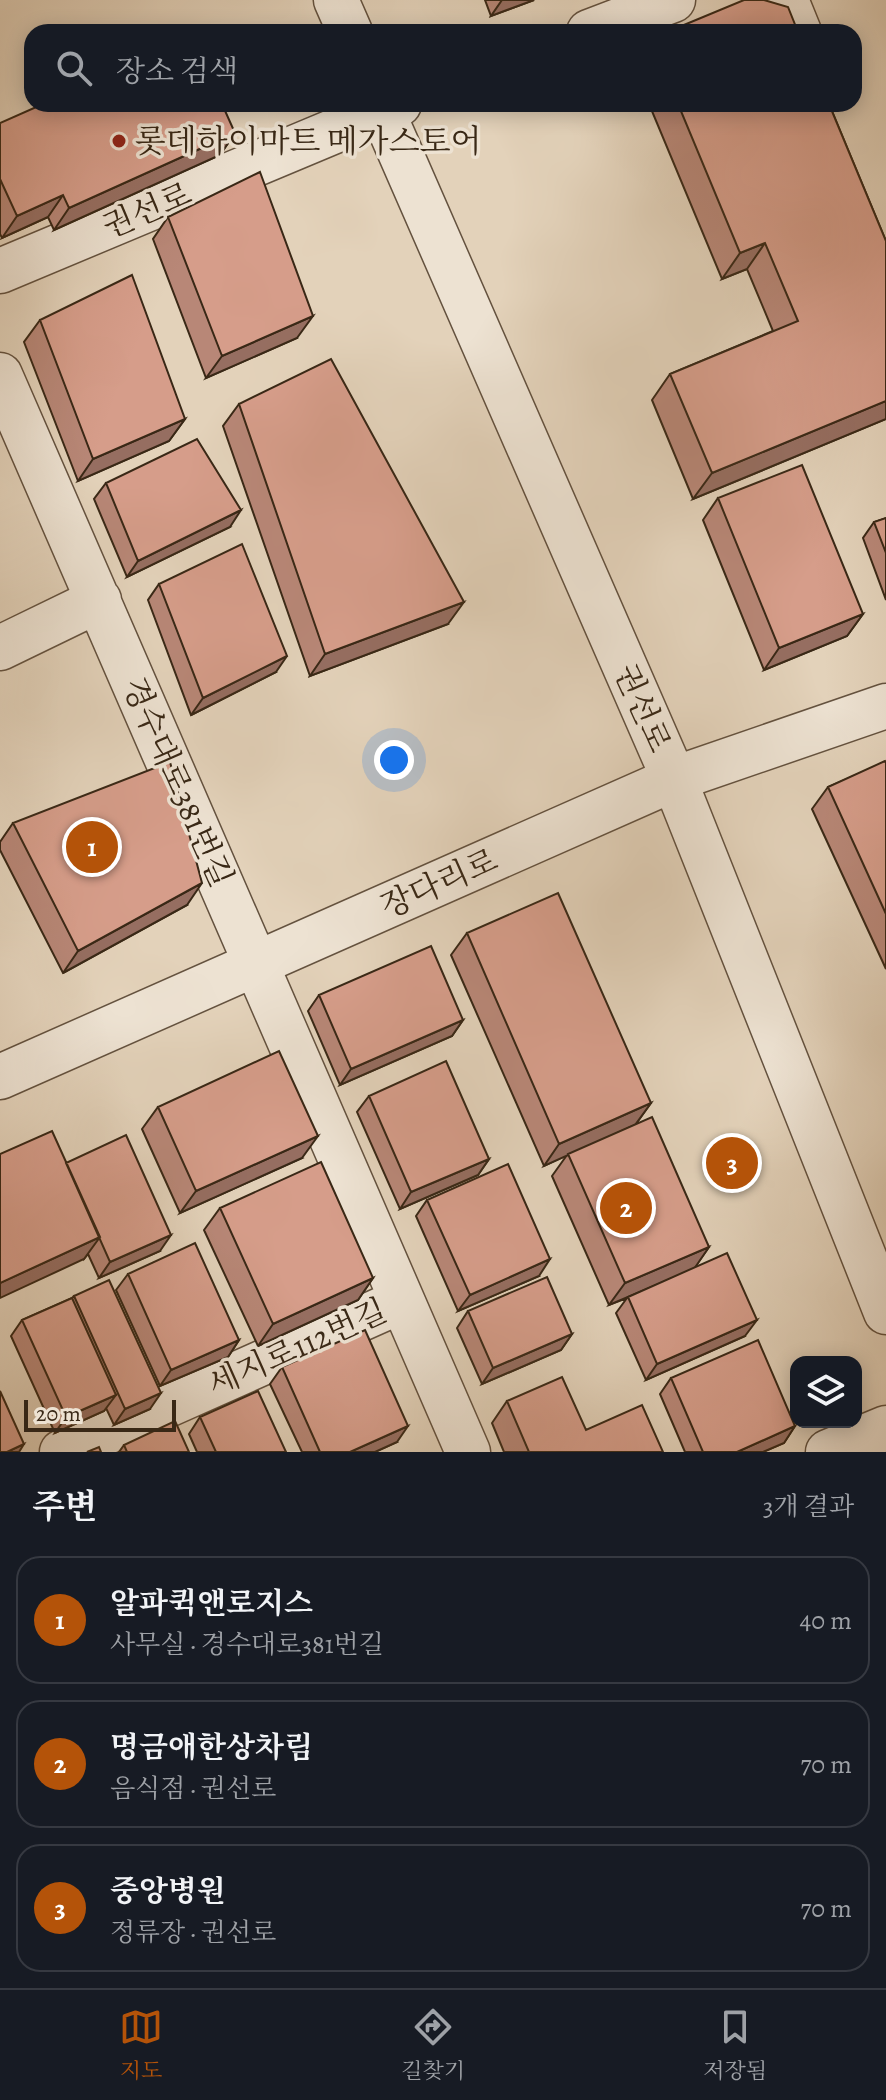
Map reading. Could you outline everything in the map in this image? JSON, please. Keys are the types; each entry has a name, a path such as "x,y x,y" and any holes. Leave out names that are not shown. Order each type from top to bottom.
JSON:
{"street":[{"path":"336,0 346,24"},
{"path":"610,24 673,0"},
{"path":"786,0 796,24"},
{"name":"권선로","path":"0,271 373,112"},
{"name":"권선로","path":"390,112 674,779 886,1312"},
{"name":"경수대로381번길","path":"0,375 258,963"},
{"path":"0,648 99,600"},
{"name":"장다리로","path":"0,1077 674,779 886,706"},
{"name":"세지로112번길","path":"258,963 468,1452"},
{"name":"세지로112번길","path":"62,1452 401,1301"},
{"path":"828,1452 886,1428"}],"building":[{"path":"744,0 764,0 788,7 795,24 686,24"},
{"path":"25,112 226,112 235,133 69,208 63,195 17,216 0,179 0,123"},
{"path":"681,112 832,112 886,241 886,401 712,473 670,374 798,321 765,243 740,253"},
{"path":"260,172 313,316 222,356 168,217"},
{"path":"132,275 185,419 93,459 40,320"},
{"path":"331,359 464,602 325,654 239,404"},
{"path":"197,439 241,510 138,561 106,483"},
{"path":"802,465 863,614 779,648 718,498"},
{"path":"886,518 886,553 874,522"},
{"path":"242,544 287,656 203,698 159,584"},
{"path":"170,762 202,883 78,951 13,823"},
{"path":"886,762 886,914 828,787"},
{"path":"558,893 651,1103 559,1144 467,933"},
{"path":"431,946 463,1020 351,1069 319,995"},
{"path":"279,1051 318,1136 196,1191 158,1107"},
{"path":"446,1061 489,1159 411,1192 369,1096"},
{"path":"652,1117 709,1247 625,1283 568,1154"},
{"path":"52,1131 100,1237 0,1283 0,1154"},
{"path":"126,1135 171,1235 110,1262 66,1163"},
{"path":"321,1162 373,1278 273,1324 220,1208"},
{"path":"508,1164 550,1259 470,1295 427,1200"},
{"path":"195,1243 239,1340 171,1370 128,1274"},
{"path":"727,1253 757,1320 657,1364 628,1297"},
{"path":"547,1277 572,1334 493,1368 468,1311"},
{"path":"109,1280 161,1393 125,1409 74,1296"},
{"path":"72,1298 116,1395 66,1417 22,1320"},
{"path":"365,1330 408,1426 350,1452 320,1452 282,1367"},
{"path":"758,1340 790,1414 791,1428 737,1452 703,1452 671,1378"},
{"path":"562,1377 586,1430 642,1405 663,1452 529,1452 507,1401"},
{"path":"0,1391 24,1444 7,1452 0,1452"},
{"path":"258,1391 286,1452 216,1452 200,1417"},
{"path":"175,1421 189,1452 127,1452 124,1445"}],"place":[{"name":"롯데하이마트 메가스토어","path":"119,141"},
{"name":"알파퀵앤로지스","path":"92,847"},
{"name":"중앙병원","path":"732,1163"},
{"name":"명금애한상차림","path":"626,1208"}]}
